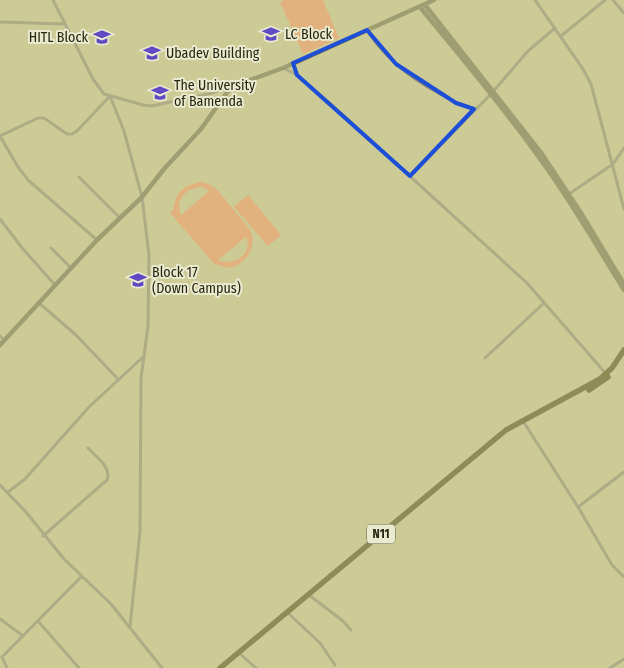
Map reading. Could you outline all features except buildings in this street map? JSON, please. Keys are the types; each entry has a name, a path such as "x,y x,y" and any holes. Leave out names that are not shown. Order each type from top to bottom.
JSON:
{"highway":[{"name":"N11","path":"608,375 624,350"},
{"name":"N11","path":"220,668 309,596 506,430 594,384 608,375 624,357"}],"street":[{"path":"53,0 93,79 104,94 152,106 212,93 283,68 434,0"},
{"path":"432,14 434,0"},
{"path":"535,0 562,36 591,84 624,209"},
{"path":"562,36 604,0"},
{"path":"613,0 624,13"},
{"path":"422,6 432,14 539,156 624,290"},
{"path":"422,6 542,154 624,284"},
{"path":"0,22 64,24"},
{"path":"410,176 492,92 515,64 555,28"},
{"path":"367,30 384,53 396,64 456,103 474,109"},
{"path":"293,63 297,75"},
{"path":"283,68 297,75 526,282 608,375"},
{"path":"0,345 97,240 142,197 200,129 231,87"},
{"path":"97,240 28,180 0,136 38,118 44,118 67,134 72,134 110,96"},
{"path":"110,96 124,131 142,197 149,255 148,326 141,378 140,532 130,626"},
{"path":"569,194 613,164 624,148"},
{"path":"79,177 121,218"},
{"path":"0,219 23,249 55,285"},
{"path":"51,248 71,268"},
{"path":"39,303 76,335 118,379"},
{"path":"485,358 544,303"},
{"path":"0,336 4,340"},
{"path":"8,492 25,479 77,419 143,356"},
{"path":"523,420 612,565 624,577"},
{"path":"43,536 107,480 109,475 107,468 88,448"},
{"path":"578,507 624,472"},
{"path":"0,486 8,492 64,559 111,604 162,668"},
{"path":"7,668 1,657 82,576"},
{"path":"309,596 343,621 351,630"},
{"path":"288,613 320,643 334,665"},
{"path":"0,619 24,636"},
{"path":"38,621 79,668"},
{"path":"239,652 256,668"},
{"path":"610,668 624,659"}],"highlighted area":[{"path":"367,30 396,64 456,103 474,109 410,176 297,75 293,63"}],"shaded area":[{"path":"284,0 323,0 339,38 303,54 280,2"},
{"path":"201,182 211,186 223,196 252,235 253,239 249,253 243,261 234,267 228,268 218,264 216,266 170,213 179,193 185,187","holes":["202,187 209,191 181,215 180,204 183,195 191,190","246,237 247,249 241,258 230,261 218,260"]},
{"path":"248,195 281,235 268,246 234,207"}],"place":[{"name":"LC Block","path":"271,34"},
{"name":"HITL Block","path":"102,37"},
{"name":"Ubadev Building","path":"152,53"},
{"name":"The University of Bamenda","path":"160,93"},
{"name":"Block 17 (Down Campus)","path":"138,280"}]}
